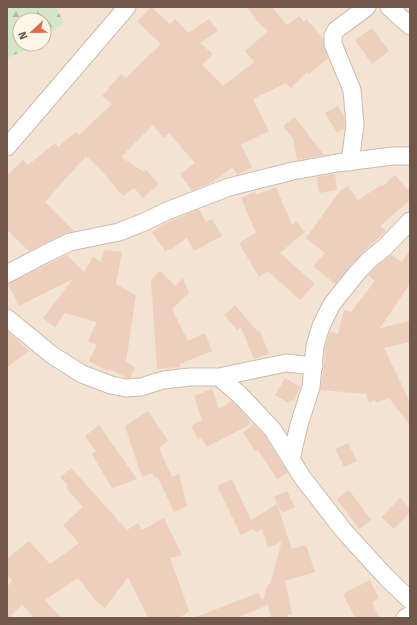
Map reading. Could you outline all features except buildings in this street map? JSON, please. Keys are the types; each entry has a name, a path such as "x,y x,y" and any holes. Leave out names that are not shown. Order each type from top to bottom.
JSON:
{"street":[{"path":"7,147 127,7"},
{"path":"350,162 355,124 352,90 333,44 333,36 336,30 367,7"},
{"path":"389,7 410,26"},
{"path":"7,274 70,242 119,232 174,208 229,187 293,171 393,156 410,156"},
{"path":"291,459 299,425 311,387 316,346 321,326 332,304 369,260 384,248 410,221"},
{"path":"7,318 52,355 82,374 111,385 126,388 141,387 162,380 190,376 219,377 286,364 314,366"},
{"path":"219,377 240,395 273,430 302,478 344,531 386,577 410,600"},
{"path":"405,618 410,615"}],"shaded area":[{"path":"7,7 410,7 410,618 7,618"}],"green space":[{"path":"7,7 55,7 64,22 52,31 52,12 12,12 12,52 21,52 7,58"}]}
